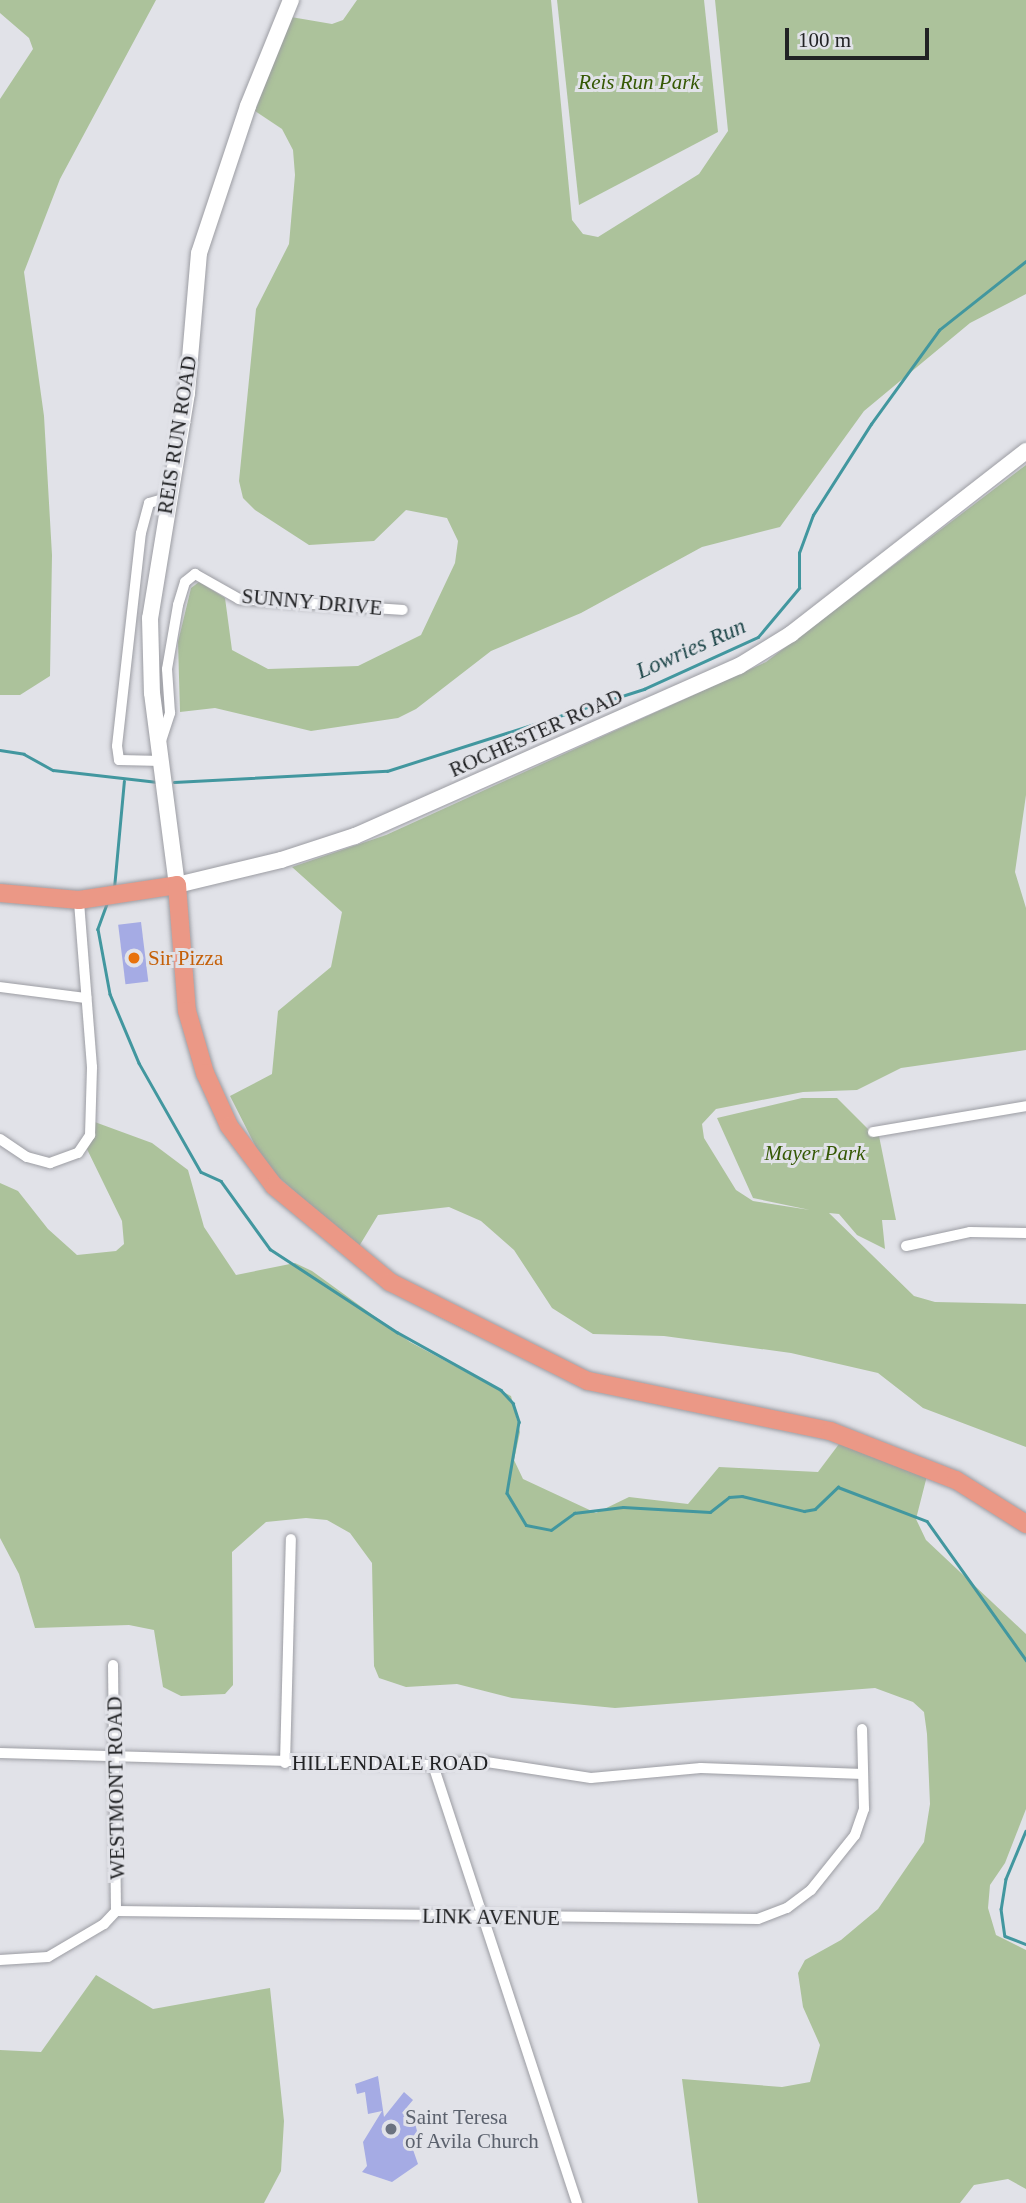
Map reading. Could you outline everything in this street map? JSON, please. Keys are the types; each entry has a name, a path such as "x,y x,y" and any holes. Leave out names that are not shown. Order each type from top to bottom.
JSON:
{"main road":[{"name":"ROCHESTER ROAD","path":"0,893 79,900 177,885"},
{"path":"177,885 187,1011 205,1073 229,1126 274,1186 372,1271 429,1305 572,1375 621,1390 830,1431 956,1480 1026,1524"}],"street":[{"name":"REIS RUN ROAD","path":"177,885 149,658 150,618 167,498 187,393 200,253 248,106 291,0"},
{"name":"ROCHESTER ROAD","path":"177,885 281,860 355,836 739,666 791,634 1026,451"},
{"path":"162,761 119,760 117,746 141,533 149,503 167,498"},
{"name":"SUNNY DRIVE","path":"160,744 170,713 167,669 178,605 185,582 195,574 239,599 403,610"},
{"path":"0,1139 40,1162 71,1158 85,1145 93,1109 79,900"},
{"path":"0,987 86,998"},
{"path":"873,1132 1026,1107"},
{"path":"906,1246 970,1232 1026,1233"},
{"path":"285,1763 291,1539"},
{"name":"WESTMONT ROAD","path":"113,1665 117,1755 116,1911"},
{"name":"LINK AVENUE","path":"116,1911 758,1919 787,1908 836,1863 855,1835 864,1809 862,1729"},
{"name":"HILLENDALE ROAD","path":"0,1753 117,1755 285,1763 433,1765 480,1761 591,1778 701,1768 863,1774"},
{"path":"433,1765 479,1917 512,1998 577,2203"},
{"path":"0,1959 48,1957 72,1946 116,1911"}],"green space":[{"path":"0,0 156,0 60,179 24,272 44,416 52,555 50,676 20,695 0,695 0,99 33,49 29,38 0,13"},
{"path":"357,0 551,0 572,220 583,234 598,237 699,174 728,131 715,0 1026,0 1026,294 970,323 864,411 780,527 702,547 581,613 491,651 416,709 398,718 311,731 215,708 180,712 178,642 191,588 199,582 225,598 232,650 268,669 358,666 421,635 455,563 458,541 447,518 406,510 374,541 309,545 255,510 243,498 239,481 256,309 289,244 295,175 293,150 282,129 255,111 291,17 332,24 343,20"},
{"name":"Reis Run Park","path":"557,0 704,0 718,132 579,205"},
{"name":"Mayer Park","path":"1026,465 1026,795 1015,872 1026,908 1026,1050 901,1068 857,1090 803,1092 716,1109 702,1124 704,1138 736,1190 753,1201 810,1210 753,1198 717,1118 802,1098 837,1098 871,1132 878,1131 896,1220 882,1220 885,1249 857,1235 839,1214 829,1213 914,1296 935,1302 1026,1304 1026,1447 923,1408 878,1373 791,1353 664,1336 593,1334 552,1308 514,1250 481,1221 449,1207 378,1215 358,1248 265,1165 230,1096 272,1074 278,1011 331,967 342,912 292,867 386,835 766,662"},
{"path":"92,1121 152,1143 188,1170 204,1227 236,1275 295,1263 312,1271 410,1342 511,1396 520,1432 514,1460 523,1479 596,1513 629,1497 688,1504 719,1467 818,1472 845,1436 929,1468 916,1519 926,1540 1026,1634 1026,1809 1005,1863 990,1885 988,1908 996,1935 1026,1950 1026,2189 1008,2179 974,2185 960,2203 698,2203 682,2079 782,2087 810,2082 820,2045 803,2007 798,1973 805,1960 841,1940 878,1909 924,1842 930,1804 927,1734 924,1712 913,1702 875,1688 615,1708 512,1698 457,1684 406,1687 379,1678 374,1666 372,1563 350,1533 327,1520 306,1518 266,1522 232,1552 233,1685 225,1694 181,1696 163,1687 154,1630 129,1625 35,1628 19,1574 0,1538 0,1183 18,1191 48,1229 77,1255 116,1251 124,1244 122,1221 85,1145"},
{"path":"96,1975 153,2009 270,1988 284,2121 281,2171 264,2203 0,2203 0,2050 41,2052"}],"building":[{"name":"Sir Pizza","path":"141,922 148,982 125,984 118,925"},
{"name":"Saint Teresa of Avila Church","path":"378,2076 384,2117 404,2092 413,2100 402,2113 415,2123 417,2131 410,2141 418,2164 392,2182 362,2172 367,2166 363,2142 382,2111 368,2114 365,2092 357,2094 355,2084"}],"waterway":[{"name":"Lowries Run","path":"174,782 387,771 644,689 758,637 799,588 799,553 813,515 871,424 939,330 1026,261"},
{"name":"Lowries Run","path":"0,750 24,754 53,770 159,782"},
{"path":"114,888 124,781"},
{"path":"107,904 98,929 110,994 139,1063 201,1172 221,1181 270,1249 397,1332 501,1390 513,1403 519,1422 507,1493 526,1525 551,1530 574,1513 623,1507 710,1512 729,1497 742,1496 804,1511 815,1509 838,1487 927,1521 1026,1660"},
{"path":"1026,1831 1006,1879 1001,1909 1005,1936 1026,1944"}],"place":[{"name":"Sir Pizza","path":"134,958"},
{"name":"Saint Teresa of Avila Church","path":"391,2129"}]}
